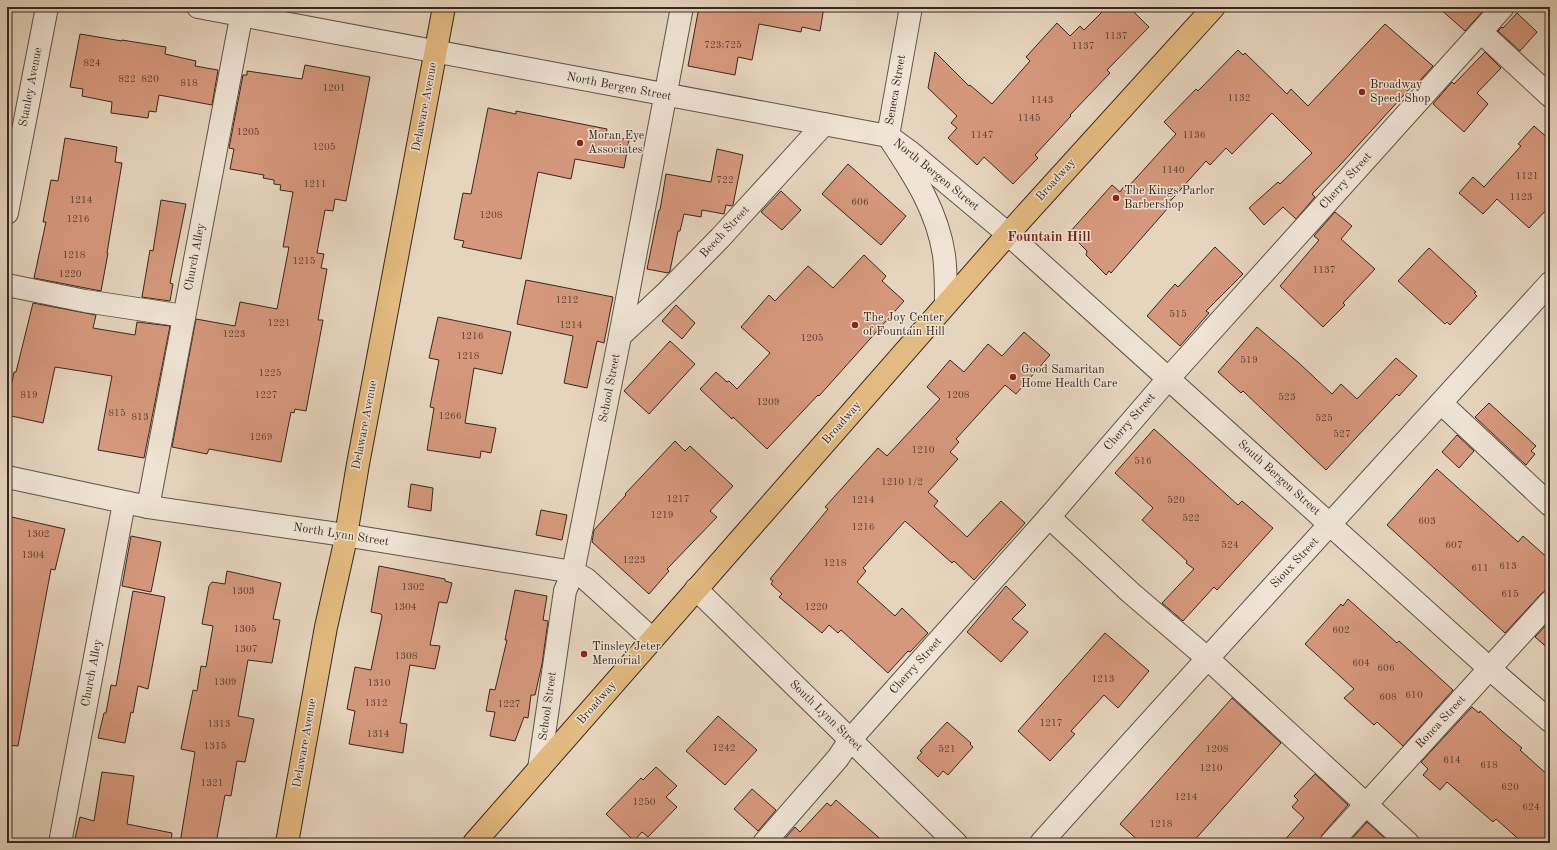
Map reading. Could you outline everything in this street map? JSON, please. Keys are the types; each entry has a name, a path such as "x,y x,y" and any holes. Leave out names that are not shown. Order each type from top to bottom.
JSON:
{"main road":[{"name":"Delaware Avenue","path":"287,843 326,627 346,535 444,7"},
{"name":"Broadway","path":"474,843 946,304 1214,7"}],"street":[{"name":"Stanley Avenue","path":"7,213 47,7"},
{"name":"North Bergen Street","path":"198,7 242,11 436,53 888,136 910,152 1008,234"},
{"name":"School Street","path":"539,769 565,591 573,572 620,336 682,7"},
{"name":"Seneca Street","path":"912,7 888,136 919,184 935,218 944,255 946,304"},
{"name":"Cherry Street","path":"764,843 838,758 850,740 1168,379 1503,7"},
{"name":"Church Alley","path":"148,507 242,11"},
{"path":"1481,32 1550,96"},
{"name":"Beech Street","path":"620,336 667,292 720,238 824,124"},
{"name":"South Bergen Street","path":"1008,234 1490,669 1550,721"},
{"name":"Sioux Street","path":"1041,843 1207,658 1550,283"},
{"path":"7,285 85,301 184,316"},
{"path":"1441,403 1550,505"},
{"name":"North Lynn Street","path":"7,477 124,503 346,535 573,572 586,579 652,639"},
{"name":"Church Alley","path":"60,843 124,503"},
{"path":"1048,517 1131,593 1207,658 1408,843"},
{"name":"South Lynn Street","path":"696,590 956,843"},
{"name":"Ronca Street","path":"1331,843 1550,602"}],"building":[{"path":"699,7 824,7 820,31 802,27 801,32 759,24 752,60 738,57 735,75 688,66"},
{"path":"1107,7 1129,7 1149,27 1107,70 1110,73 1035,155 1038,158 1013,184 984,157 977,165 948,138 957,128 951,123 957,116 928,88 935,52 969,86 970,85 992,104 1030,61 1026,57 1057,23 1070,36 1080,26 1084,30"},
{"path":"1438,7 1479,7 1483,11 1465,31"},
{"path":"1517,13 1537,32 1520,51 1498,31 1502,27 1503,28"},
{"path":"1385,24 1433,66 1414,87 1412,86 1312,194 1315,197 1296,219 1283,207 1264,225 1249,208 1278,182 1280,184 1312,153 1272,113 1232,154 1226,148 1210,165 1206,161 1165,207 1167,209 1111,273 1109,271 1106,275 1086,255 1087,251 1069,233 1112,185 1120,192 1125,185 1128,187 1176,134 1164,122 1196,89 1198,91 1238,50 1243,55 1245,53 1287,94 1291,89 1308,106"},
{"path":"80,34 166,47 165,54 196,61 195,66 218,70 212,105 159,95 156,112 149,111 148,118 111,113 112,102 82,96 83,89 70,87"},
{"path":"1485,52 1501,68 1477,93 1488,104 1464,132 1433,104 1452,82 1454,84"},
{"path":"305,65 370,77 346,201 335,199 333,211 325,210 317,253 324,254 321,268 327,269 318,320 323,320 306,411 295,409 294,413 291,412 281,462 209,449 207,454 172,447 196,319 235,326 240,302 277,309 289,247 283,247 293,192 280,190 281,185 274,184 274,180 263,178 264,175 230,169 234,149 229,148 243,75 247,75 247,71 302,79"},
{"path":"488,108 516,114 516,111 607,129 606,135 629,140 624,168 575,159 571,179 538,172 521,259 462,247 464,241 454,239 463,193 471,194"},
{"path":"1534,126 1550,140 1550,206 1529,228 1497,199 1483,214 1459,193 1473,177 1484,187 1521,146 1518,144"},
{"path":"65,138 117,147 115,162 122,163 101,291 34,278 46,222 43,222 51,180 58,181"},
{"path":"717,149 743,155 733,205 726,205 724,214 702,210 701,217 684,214 680,231 678,231 670,271 668,273 647,269 666,174 711,182"},
{"path":"848,164 906,216 881,245 822,194"},
{"path":"781,191 801,210 782,230 761,212"},
{"path":"161,200 186,204 170,283 173,284 170,301 142,297 150,250 153,251"},
{"path":"1335,212 1352,226 1341,239 1375,269 1343,303 1345,305 1323,327 1280,286 1319,240 1314,236"},
{"path":"1215,247 1243,274 1206,311 1209,313 1180,346 1147,316 1175,284 1178,287"},
{"path":"1429,248 1476,292 1474,293 1477,296 1450,325 1447,322 1445,324 1398,281"},
{"path":"864,255 886,276 882,281 904,301 819,396 818,395 767,449 700,389 716,372 737,389 770,353 741,327 769,295 775,301 808,266 833,288"},
{"path":"526,280 613,297 604,343 597,341 587,388 564,383 573,336 517,324"},
{"path":"33,303 96,315 93,328 135,335 137,322 170,326 144,458 98,450 112,376 55,367 43,423 7,415 7,407 14,372 16,372"},
{"path":"676,305 695,323 682,339 662,321"},
{"path":"438,317 511,332 502,374 474,368 465,423 496,428 491,453 481,451 480,458 427,450 434,408 430,407 439,360 429,358"},
{"path":"1257,327 1332,394 1341,384 1357,399 1396,358 1417,376 1399,396 1397,394 1326,470 1243,391 1241,393 1218,372"},
{"path":"1024,332 1050,355 1016,394 1005,385 956,439 959,442 950,452 958,459 928,492 938,501 934,506 967,537 1001,501 1025,523 974,580 954,561 952,563 905,521 863,568 866,571 857,582 895,616 902,608 928,633 910,652 908,651 888,673 841,630 838,633 829,625 822,633 779,597 782,594 771,584 773,581 770,579 828,509 825,507 878,448 887,456 940,399 927,387 950,360 964,372 988,344 1002,356"},
{"path":"670,341 695,364 649,414 624,391"},
{"path":"1489,403 1536,446 1531,451 1535,454 1526,465 1475,417"},
{"path":"1154,429 1238,505 1242,501 1273,528 1217,590 1214,587 1183,621 1162,603 1194,569 1142,520 1153,508 1115,473"},
{"path":"1457,435 1474,451 1459,468 1442,452"},
{"path":"675,441 685,451 690,446 733,486 710,511 717,517 667,569 669,571 649,594 592,542 594,530 626,495 625,494"},
{"path":"1437,469 1518,542 1523,536 1550,560 1550,590 1546,590 1541,594 1505,633 1387,525"},
{"path":"411,484 433,488 431,511 408,507"},
{"path":"541,510 567,515 562,540 536,535"},
{"path":"7,516 65,529 55,570 51,569 18,746 7,745"},
{"path":"131,536 161,542 151,592 122,586"},
{"path":"379,566 445,579 445,581 452,583 447,603 439,602 430,645 440,646 435,669 410,665 400,723 407,724 403,753 349,744 355,711 347,709 355,667 371,670 382,616 381,614 371,612"},
{"path":"227,571 281,583 273,619 280,620 272,663 248,660 238,716 254,719 245,762 237,761 231,796 225,795 216,843 180,843 195,752 181,749 193,690 197,691 201,666 206,667 213,626 202,624 209,586 212,582 225,584"},
{"path":"1006,586 1026,605 1012,619 1028,632 1001,662 967,632"},
{"path":"515,590 547,596 543,620 548,621 542,664 535,695 531,695 528,718 524,717 515,741 490,736 495,712 486,711 490,689 495,690 507,640 505,640"},
{"path":"133,591 165,597 148,689 138,686 125,743 98,738 104,713 106,713 111,685 116,686"},
{"path":"1348,599 1397,643 1399,641 1453,690 1403,746 1377,722 1374,725 1344,698 1354,689 1305,644 1341,604 1343,606"},
{"path":"1550,621 1550,650 1535,637"},
{"path":"1105,633 1149,671 1118,708 1104,695 1071,731 1075,734 1050,761 1018,731"},
{"path":"1232,698 1281,743 1192,843 1141,843 1120,824"},
{"path":"1472,707 1479,713 1480,711 1522,748 1520,750 1550,777 1550,843 1523,843 1496,819 1493,822 1447,782 1440,790 1423,775 1428,769 1421,762"},
{"path":"718,716 757,750 725,785 686,751"},
{"path":"947,722 971,743 970,744 973,747 948,775 943,771 938,777 917,758 922,752 920,751"},
{"path":"656,767 677,786 666,797 677,807 648,837 642,832 634,841 606,814 641,778 643,780"},
{"path":"102,772 134,776 127,824 172,833 171,843 74,843 80,817 94,821"},
{"path":"1315,774 1348,805 1322,835 1319,843 1282,843 1304,818 1292,807 1298,800 1294,796"},
{"path":"752,789 776,810 758,831 734,809"},
{"path":"836,800 885,843 781,843 795,827 800,832 827,803 831,806"},
{"path":"1367,822 1390,843 1348,843"}],"place":[{"name":"Broadway Speed Shop","path":"1362,92"},
{"name":"Moran Eye Associates","path":"580,143"},
{"name":"The Kings Parlor Barbershop","path":"1116,198"},
{"name":"The Joy Center of Fountain Hill","path":"855,325"},
{"name":"Good Samaritan Home Health Care","path":"1013,377"},
{"name":"Tinsley Jeter Memorial","path":"584,654"}],"district":[{"name":"Fountain Hill","path":"1049,237"}]}
